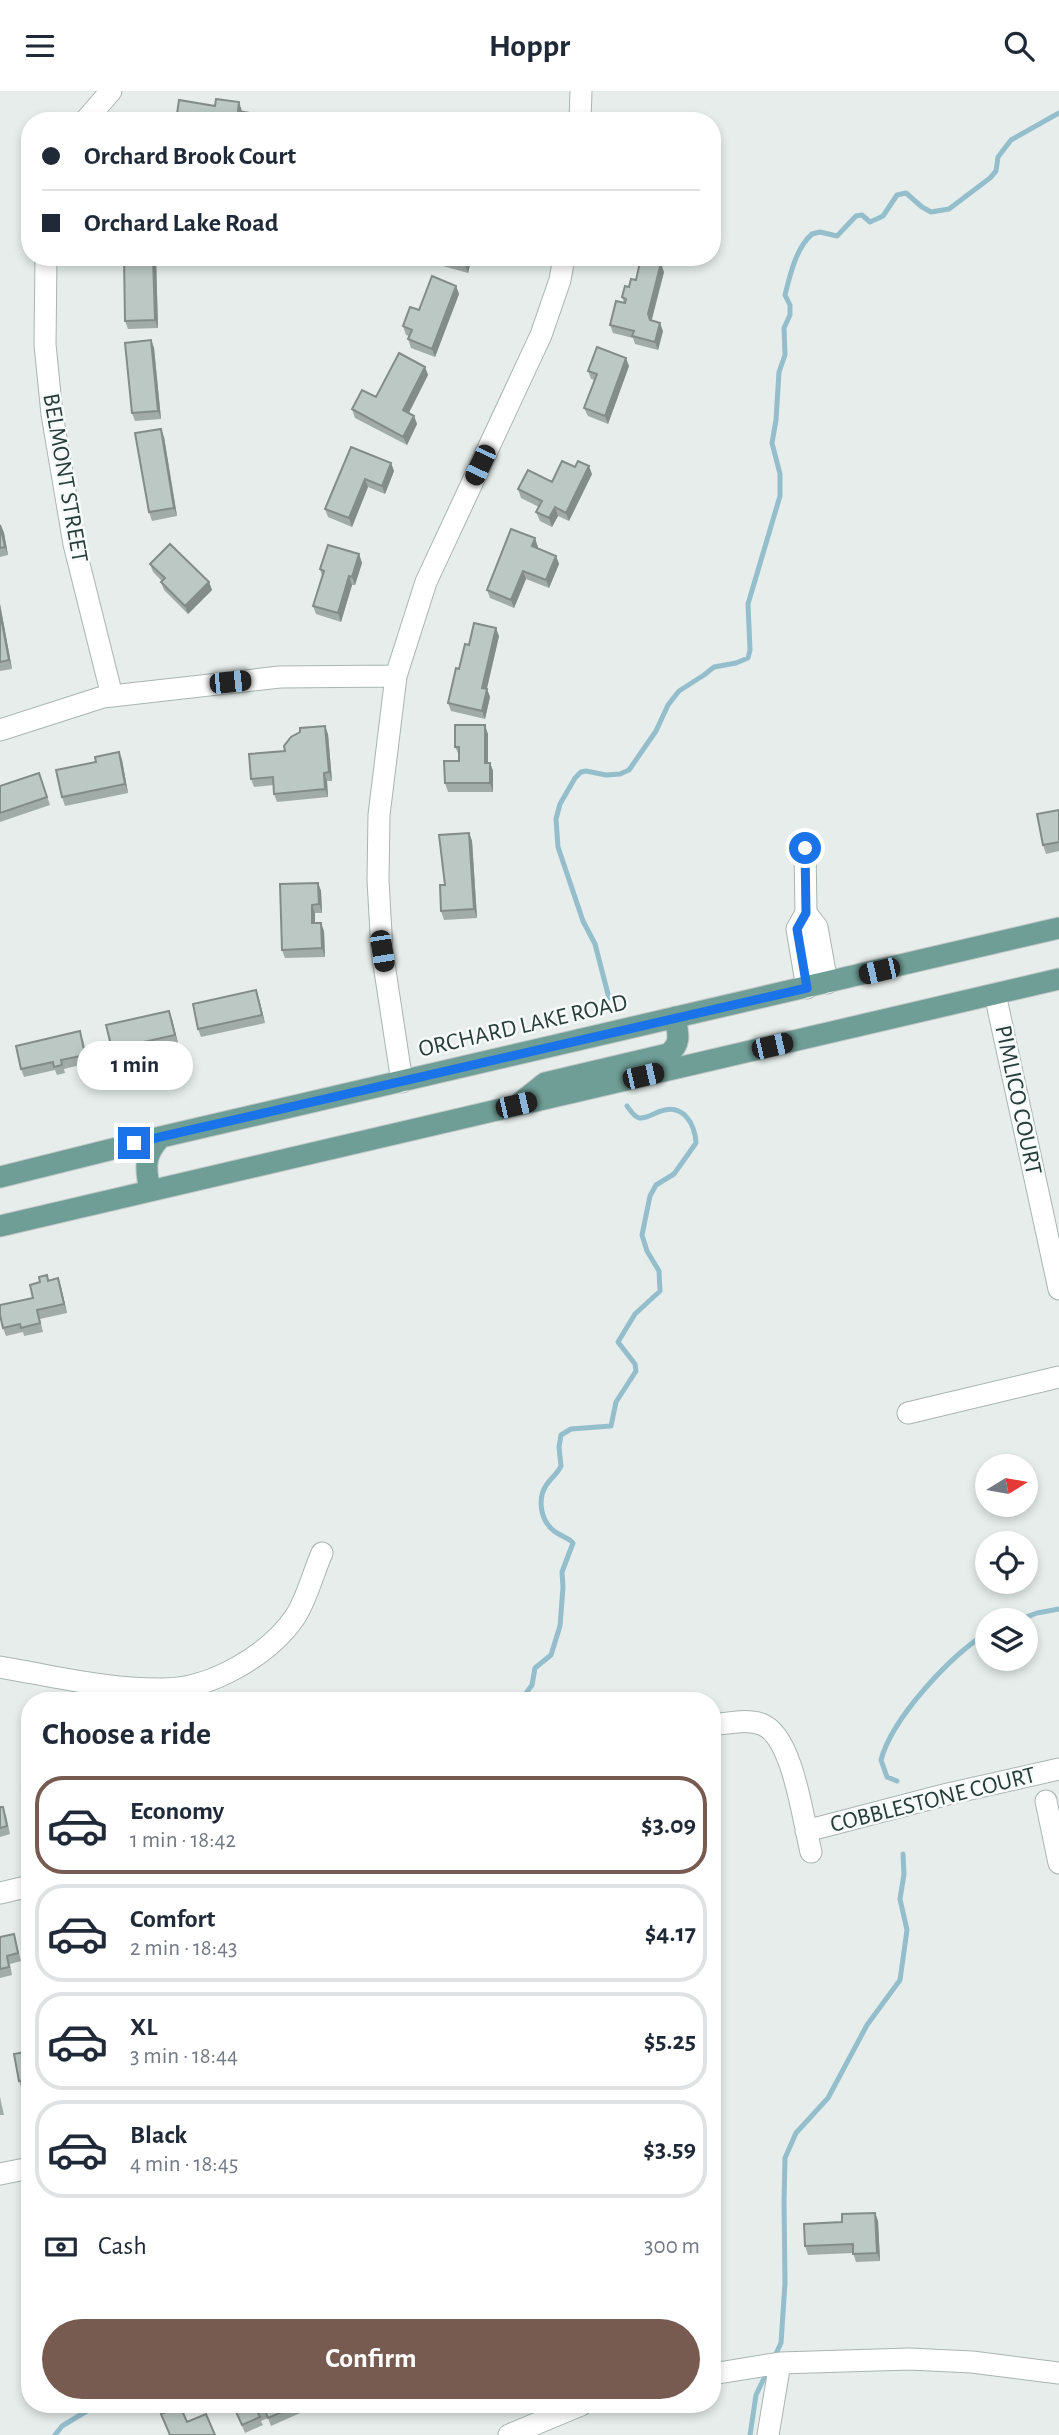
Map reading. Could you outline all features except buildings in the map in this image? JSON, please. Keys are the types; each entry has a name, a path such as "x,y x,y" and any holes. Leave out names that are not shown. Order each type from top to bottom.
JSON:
{"main road":[{"name":"ORCHARD LAKE ROAD","path":"0,1177 1059,928"},
{"path":"0,1226 1059,979"},
{"path":"516,1105 545,1083 668,1054 676,1048 679,1036 675,1017"},
{"path":"150,1190 146,1162 161,1137"}],"street":[{"path":"93,112 111,91"},
{"path":"580,91 580,112"},
{"name":"BELMONT STREET","path":"46,266 45,345 52,414 74,544 112,696"},
{"path":"402,1081 382,951 378,880 379,815 396,676 426,582 541,335 562,266"},
{"path":"0,730 65,708 112,696 280,677 396,676"},
{"path":"805,848 806,913 817,927 817,985"},
{"name":"PIMLICO COURT","path":"995,994 1059,1289"},
{"path":"908,1413 1059,1377"},
{"path":"181,1692 244,1664 279,1637 297,1615 322,1553"},
{"path":"0,1667 173,1692"},
{"path":"721,1724 749,1721 764,1724 776,1733 785,1746 790,1761 811,1852"},
{"name":"COBBLESTONE COURT","path":"806,1831 948,1794 1059,1769"},
{"path":"1046,1801 1057,1841 1059,1863"},
{"path":"0,1893 21,1888"},
{"path":"0,2175 21,2170"},
{"path":"721,2373 780,2363 909,2359 971,2362 1059,2373"},
{"path":"768,2435 780,2363"},
{"path":"509,2435 563,2413"}],"waterway":[{"path":"609,998 595,944 583,921 558,847 556,819 560,804 581,772 606,775 629,770 679,691 714,667 748,658 748,604 780,496 780,474 772,443 779,372 785,355 784,328 790,315 790,305 785,295 798,254 812,234 820,232 837,236 856,216 862,215 870,222 883,216 897,195 906,193 931,212 949,209 990,178 996,171 998,157 1011,140 1059,113"},
{"path":"527,1692 532,1685 535,1668 551,1655 560,1626 562,1572 573,1543 549,1526 541,1509 542,1496 547,1484 561,1466 561,1435 571,1429 611,1426 616,1402 636,1371 635,1364 618,1342 635,1314 660,1291 659,1271 647,1251 642,1235 650,1196 656,1185 674,1174 696,1143 690,1122 676,1110 669,1109 639,1118 627,1106"},
{"path":"1038,1613 1059,1609"},
{"path":"897,1781 887,1777 881,1760 887,1743 925,1689 975,1642"},
{"path":"774,2358 781,2343 785,2283 785,2158 796,2133 828,2098 867,2025 900,1980 907,1930 900,1899 904,1874 903,1854"},
{"path":"750,2435 756,2395 768,2370"},
{"path":"55,2435 62,2426 84,2413"}],"route":[{"path":"134,1143 807,988 797,929 806,913 805,848"}]}
